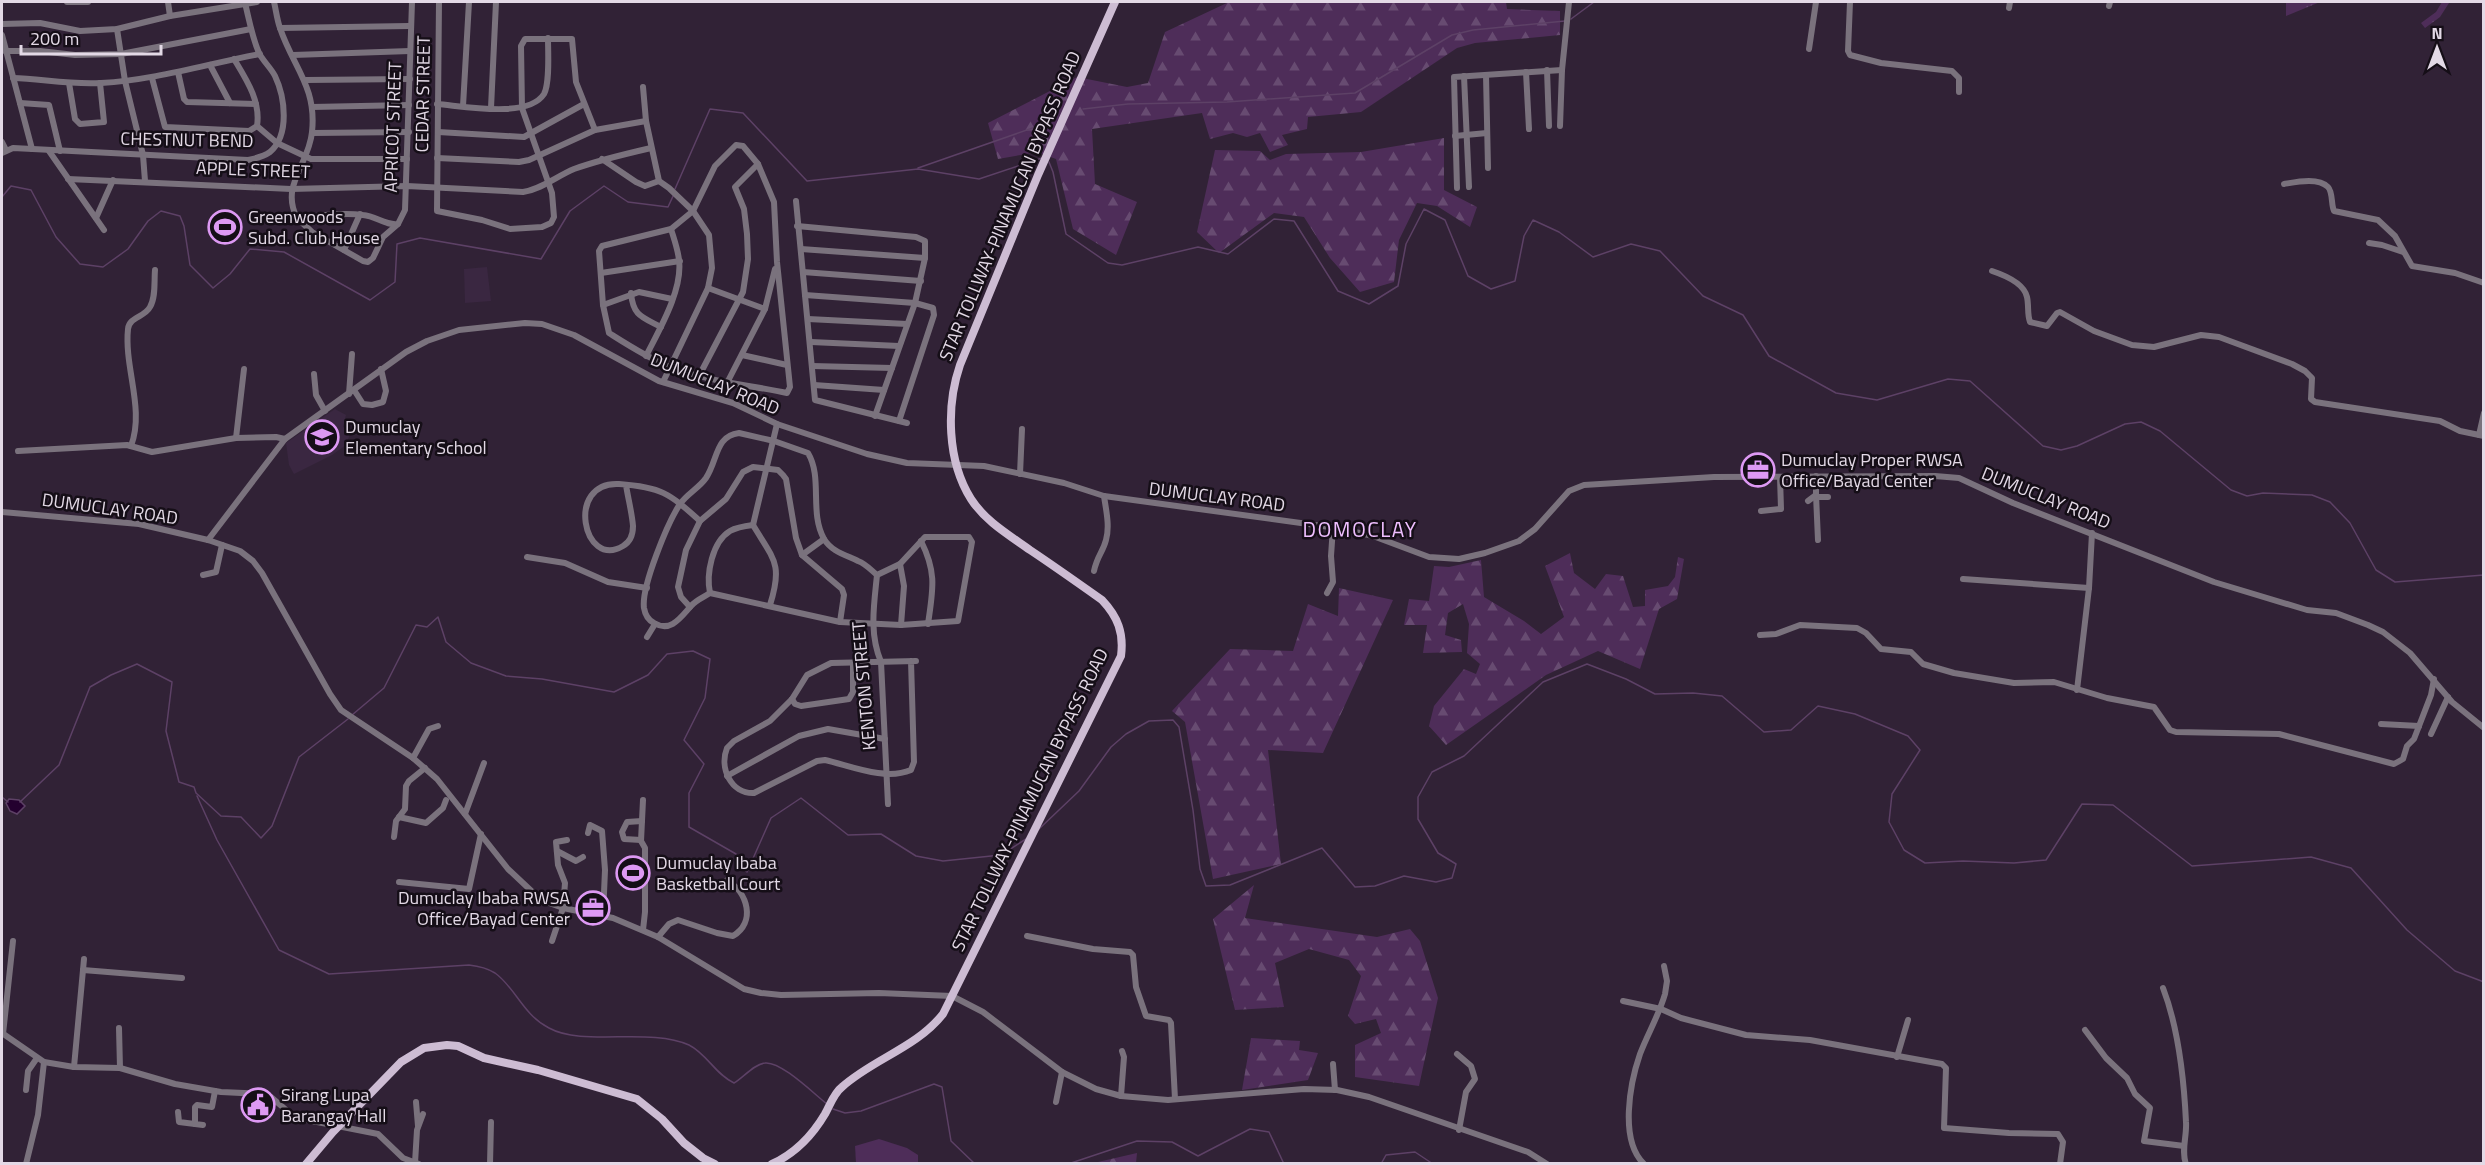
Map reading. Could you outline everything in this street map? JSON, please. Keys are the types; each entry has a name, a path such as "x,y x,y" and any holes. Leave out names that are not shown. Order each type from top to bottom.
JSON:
{"main road":[{"name":"STAR TOLLWAY-PINAMUCAN BYPASS ROAD","path":"772,1164 797,1150 819,1125 839,1089 928,1030 943,1014 1118,666 1122,647 1118,622 1102,600 993,523 972,500 961,479 951,424 954,382 1038,174 1115,2"},
{"path":"306,1164 338,1126 401,1062 413,1053 435,1046 458,1047 484,1058 538,1070 637,1099 662,1119 684,1143 715,1164"}],"street":[{"path":"67,2 88,2"},
{"path":"168,2 170,16"},
{"path":"2,24 40,23 80,31 117,29 170,16 257,2"},
{"path":"274,2 280,28 306,80 312,107 312,133 308,158 291,189 290,200 297,218 312,232 368,262 373,258 383,237 398,224"},
{"name":"APRICOT STREET","path":"297,218 360,214 375,216 392,225 398,224 405,210 407,186 412,2"},
{"name":"CEDAR STREET","path":"439,2 437,212 482,220 510,229 529,230 542,227 551,223 554,217 548,182"},
{"path":"463,106 468,2"},
{"path":"491,108 495,2"},
{"path":"1560,126 1562,70 1569,2"},
{"path":"1809,49 1816,2"},
{"path":"1850,2 1848,51 1850,55 1881,63 1952,71 1959,78 1959,92"},
{"name":"CHESTNUT BEND","path":"2,142 4,152 32,149 248,160 262,156 277,143 283,127 278,85 274,74 260,54 244,3"},
{"path":"280,28 410,26"},
{"path":"117,29 125,81 143,155 146,181"},
{"path":"5,51 40,51 75,55 121,54 251,29"},
{"path":"2,35 32,149"},
{"path":"548,182 522,108 521,46 525,39 572,39 576,82 595,130"},
{"path":"437,104 522,108 543,95 546,87 548,39"},
{"path":"292,55 410,51"},
{"path":"13,78 100,84 152,78 260,54"},
{"path":"234,59 249,84 256,104 257,126 277,143 308,158 407,159"},
{"path":"210,64 230,103"},
{"path":"1547,70 1549,126"},
{"path":"1457,188 1453,79 1464,76 1562,70"},
{"path":"178,72 184,99 187,102 256,104"},
{"path":"1526,72 1529,129"},
{"path":"1486,75 1488,168"},
{"path":"1464,76 1468,187"},
{"path":"152,78 162,123 167,128 249,131 257,126"},
{"path":"306,80 410,79"},
{"path":"69,83 77,123 101,124 104,122 100,84"},
{"path":"643,87 646,121 659,181 690,209 709,235 712,268 708,288 661,382"},
{"path":"20,103 49,105 60,152"},
{"path":"438,132 524,137 584,104"},
{"path":"312,107 409,105"},
{"path":"437,159 519,162 539,156 595,130 646,121"},
{"path":"312,133 409,132"},
{"path":"1455,136 1487,133"},
{"path":"736,145 743,146 758,164 774,202 777,262 790,387 787,393 699,376 646,356 609,333 603,305 599,250 602,246 671,229 690,209 715,166 726,152 736,145"},
{"name":"APPLE STREET","path":"68,179 291,189 407,186 523,192 540,188 572,170 602,159 651,148"},
{"path":"49,151 104,230"},
{"path":"602,159 645,186 659,181"},
{"path":"699,376 743,292 747,234 744,209 735,187 758,164"},
{"path":"96,218 113,180"},
{"path":"2284,184 2306,181 2328,187 2334,211 2378,220 2394,236 2410,264 2415,268 2455,273 2484,283"},
{"path":"796,201 815,400 907,423"},
{"path":"344,250 360,214"},
{"path":"797,226 921,238 925,243 925,258 915,303 875,416"},
{"path":"646,356 661,327 678,284 680,261 671,229"},
{"path":"2368,243 2382,244 2403,252"},
{"path":"801,249 925,258"},
{"path":"601,273 680,261"},
{"path":"728,381 765,309 777,262"},
{"path":"131,446 134,433 134,408 128,330 131,322 147,311 152,304 155,270"},
{"path":"1992,271 2002,274 2022,287 2027,297 2028,319 2039,326 2047,326 2060,312 2094,331 2132,345 2154,347 2201,335 2219,337 2258,350 2306,372 2312,378 2311,399 2315,402 2440,421 2460,431 2481,436 2484,413"},
{"path":"803,272 921,281"},
{"path":"708,288 765,309"},
{"path":"603,305 631,293 649,293 672,298"},
{"path":"631,293 632,308 640,317 661,327"},
{"path":"805,295 932,306 934,315 899,421"},
{"path":"808,319 907,324"},
{"name":"DUMUCLAY ROAD","path":"2,512 139,524 208,540 285,439 381,369 406,352 443,334 525,323 558,328 661,382 733,403 816,439 897,460 984,466 1064,483 1104,496 1333,527 1373,536 1429,557 1459,560 1519,541 1535,529 1569,491 1584,485 1714,477 1935,476 1959,478 2013,504 2232,588 2307,610 2336,613 2368,625 2397,642 2460,710 2484,728"},
{"path":"810,342 899,346"},
{"path":"352,354 351,392 363,404 372,405 383,402 386,391 381,369"},
{"path":"742,355 787,365"},
{"path":"812,366 892,368"},
{"path":"236,438 244,369"},
{"path":"314,374 316,395 325,411"},
{"path":"814,385 884,390"},
{"path":"770,605 777,581 777,570 770,552 753,525 777,424"},
{"path":"1020,474 1022,429"},
{"path":"739,433 774,441 808,453 813,461 819,523 824,539 836,551 866,565 877,575 900,564 926,537 934,535 971,539 958,621 901,625 840,622 710,593 690,607 677,623 665,626 655,624 648,618 644,610 647,588 662,540 680,503 705,479 714,464 723,439 729,434 739,433"},
{"path":"18,451 131,446 152,452 236,438 276,437 285,439"},
{"path":"690,607 681,597 678,587 686,550 700,521 726,499 743,472 753,467 768,468 778,470 786,479 796,538 802,555 842,589 844,595 840,622"},
{"path":"1816,476 1818,540"},
{"path":"1761,511 1781,509 1780,477"},
{"path":"626,485 633,526 632,535 628,543 619,549 598,548 591,541 586,523 587,505 591,494 599,486 608,484 626,485 644,486 662,490 700,521"},
{"path":"1094,571 1097,555 1106,540 1108,527 1104,496"},
{"path":"1808,501 1816,496 1828,497"},
{"path":"710,593 710,569 717,545 728,532 739,527 753,525"},
{"path":"1327,593 1333,582 1330,556 1333,527"},
{"path":"2077,690 2089,588 2092,533"},
{"path":"802,555 824,539"},
{"path":"208,540 240,551 253,561 330,694 342,710 413,758 437,779 520,882 541,900 563,908 603,916 643,930 744,989 761,993 923,993 952,996 983,1012 1062,1071 1096,1089 1121,1096 1175,1099 1304,1089 1335,1090 1369,1097 1528,1152 1547,1164"},
{"path":"921,540 932,567 933,585 928,624"},
{"path":"203,575 217,571 222,545"},
{"path":"527,557 565,563 608,582 647,588"},
{"path":"900,564 904,586 901,625"},
{"name":"KENTON STREET","path":"877,575 872,625 876,650 881,662 888,804"},
{"path":"1963,579 2089,588"},
{"path":"647,637 655,624"},
{"path":"1760,635 1776,634 1800,625 1857,628 1866,633 1881,649 1911,652 1923,664 1954,673 2014,683 2054,682 2077,690 2154,707 2165,724 2176,732 2279,734 2394,764 2403,759 2407,746 2414,739 2431,694 2433,680"},
{"path":"913,661 914,762 910,770 903,773 886,774 825,760 817,761 754,793 738,791 727,776 724,754 727,748 770,721 792,699 807,675 831,663 881,662 913,661"},
{"path":"792,699 795,704 801,706 849,699 853,692 853,664"},
{"path":"2431,734 2448,697"},
{"path":"2381,724 2419,726"},
{"path":"413,758 429,729 438,726"},
{"path":"727,776 799,736 828,729 885,739"},
{"path":"465,814 484,764"},
{"path":"394,837 399,817 405,809 406,786 425,768"},
{"path":"399,817 426,823 443,808 446,800"},
{"path":"643,800 641,840 645,848 643,930"},
{"path":"641,840 622,839 622,832 627,822 642,821"},
{"path":"588,832 590,825 602,831 605,870 603,916"},
{"path":"399,882 469,889 481,834"},
{"path":"552,941 563,908 565,880 558,865 556,840 567,840"},
{"path":"557,851 576,861 582,857"},
{"path":"658,937 669,924 678,920 717,933 733,936 738,932 746,919 746,906 743,894 728,880"},
{"path":"1027,936 1093,949 1130,952 1133,955 1136,987 1146,1016 1169,1020 1171,1023 1175,1099"},
{"path":"13,941 2,1034 40,1060 74,1067 120,1068 162,1082 214,1091 264,1094 279,1102 292,1115 378,1134 403,1158 417,1163 416,1102"},
{"path":"74,1067 84,959"},
{"path":"1644,1164 1633,1146 1628,1129 1634,1075 1640,1054 1661,1009 1667,981 1664,966"},
{"path":"83,970 182,978"},
{"path":"2163,988 2171,1009 2177,1052 2186,1124 2184,1146 2186,1164"},
{"path":"1623,1001 1661,1009 1681,1018 1746,1035 1810,1040 1942,1064 1946,1068 1944,1128 2058,1134 2063,1142 2060,1164"},
{"path":"1897,1057 1908,1020"},
{"path":"119,1028 120,1068"},
{"path":"2085,1030 2150,1108 2144,1141 2184,1146"},
{"path":"1121,1096 1124,1057 1122,1051"},
{"path":"1457,1054 1471,1066 1475,1078 1466,1092 1459,1130"},
{"path":"26,1090 28,1071 40,1060"},
{"path":"26,1164 38,1115 40,1060"},
{"path":"1333,1064 1335,1090"},
{"path":"1056,1102 1062,1071"},
{"path":"195,1124 195,1105 212,1107 214,1091"},
{"path":"178,1112 179,1122 203,1125"},
{"path":"418,1126 423,1114"},
{"path":"490,1122 490,1164"}],"shaded area":[{"path":"487,267 491,301 465,303 464,269"},
{"name":"Dumuclay Elementary School","path":"335,409 346,415 343,427 351,431 346,445 332,455 294,474 289,465 286,443"},
{"path":"9,799 19,800 25,806 17,814 10,811 6,803"}],"green space":[{"path":"1229,2 1506,2 1507,9 1560,11 1560,35 1475,43 1457,48 1361,112 1308,117 1307,129 1282,135 1288,145 1270,152 1260,133 1247,137 1233,133 1210,139 1202,113 1092,129 1095,184 1137,202 1116,255 1073,229 1056,159 1037,152 998,159 988,123 1077,77 1127,87 1148,83 1165,32"},
{"path":"2286,2 2320,2 2286,16"},
{"path":"2442,2 2449,3 2440,17 2425,28 2421,23 2436,12"},
{"path":"1444,138 1444,190 1477,207 1470,227 1437,206 1417,203 1399,240 1394,282 1360,292 1330,258 1304,217 1274,213 1219,253 1197,232 1215,150 1260,151 1270,160 1286,154 1361,152"},
{"path":"1570,553 1574,573 1595,589 1606,574 1623,576 1633,607 1645,606 1645,590 1668,586 1675,577 1678,557 1684,559 1677,599 1659,609 1640,669 1598,651 1546,675 1446,745 1429,726 1434,706 1464,669 1476,674 1480,664 1467,653 1469,624 1463,604 1448,613 1445,635 1461,640 1462,652 1423,653 1427,625 1404,625 1409,599 1429,601 1434,566 1449,567 1481,560 1484,597 1541,634 1564,617 1545,566"},
{"path":"1339,588 1393,600 1323,753 1268,750 1281,864 1213,879 1185,722 1172,711 1230,649 1293,651 1308,604 1338,616"},
{"name":"Dumuclay Ibaba Basketball Court","path":"639,863 639,883 627,883 627,864"},
{"path":"1254,885 1245,918 1377,937 1410,929 1420,941 1438,998 1419,1086 1355,1077 1355,1045 1381,1033 1376,1019 1355,1024 1348,1016 1361,976 1349,960 1309,949 1275,963 1284,1007 1235,1010 1213,919"},
{"path":"1251,1038 1300,1041 1299,1050 1318,1053 1308,1080 1242,1090"},
{"path":"879,1139 907,1148 918,1155 918,1163 856,1163 855,1146"},
{"path":"1137,1153 1136,1163 1098,1163 1098,1162"}],"waterway":[{"path":"1571,19 1594,2"},
{"path":"1083,109 1128,104 1227,102 1355,93 1452,35 1473,30 1565,21"},
{"path":"675,189 710,109 743,113 807,181 918,169 979,179 1042,158"},
{"path":"918,168 1047,123"},
{"path":"1049,162 1066,234 1108,263 1122,265 1198,247 1228,254 1274,219 1294,221 1338,291 1369,304 1398,286 1406,244 1424,209 1445,220 1468,276 1491,289 1515,281 1524,236 1533,220 1559,232 1593,257 1631,244 1660,251 1703,296 1743,315 1769,356 1836,393 1877,400 1948,379 1970,381 2043,446 2061,450 2077,446 2125,424 2141,422 2160,431 2231,490 2247,496 2263,493 2312,495 2330,502 2350,523 2376,570 2395,582 2484,575"},
{"path":"2,197 11,186 31,190 56,237 80,264 103,267 128,249 148,221 161,211 180,216 184,226 190,265 213,288 230,274 250,249 284,252 370,300 395,282 397,244 420,238 541,259 570,211 604,186 628,202 668,207 674,194"},
{"path":"352,715 384,688 416,625 427,627 438,617 446,642 471,663 506,676 542,679 614,692 648,675 667,654 693,651 710,659 705,698 684,740 704,764 689,793 689,827 736,854 736,864 747,872 771,818 801,798 848,835 881,834 916,856 943,861 1001,855 1026,839"},
{"path":"20,802 59,765 90,687 137,664 172,682 166,731 179,782 194,787 196,793 221,816 241,817 261,838 272,826 299,757 348,719"},
{"path":"1039,829 1079,791 1111,747 1126,734 1149,721 1173,720 1179,727 1200,869 1206,886 1230,885 1322,848 1355,887 1375,886 1404,876 1436,882 1452,878 1456,864 1438,853 1418,819 1418,797 1432,772 1464,756 1543,682 1587,664 1626,679 1655,694 1693,693 1722,696 1764,732 1791,730 1818,706 1855,714 1908,736 1920,750 1892,794 1889,822 1904,850 1925,863 1963,861 2014,863 2046,860 2082,804 2113,805 2192,866 2311,857 2351,868 2407,930 2455,971 2484,982"},
{"path":"197,796 217,840 279,950 329,974 469,965 482,968 495,973 502,979 532,1016 549,1028 580,1036 655,1037 673,1040 695,1049 722,1075 734,1083 757,1066 765,1063 772,1064 788,1072 827,1104"},
{"path":"2,797 8,802"},
{"path":"833,1109 845,1113 861,1111 934,1084 942,1087 951,1141 975,1164"},
{"path":"1068,1164 1137,1141 1172,1142 1198,1156 1250,1129 1269,1132 1284,1164"},
{"path":"1381,1164 1386,1155 1415,1152 1433,1164"}],"place":[{"name":"Greenwoods Subd. Club House","path":"225,227"},
{"name":"Dumuclay Elementary School","path":"322,437"},
{"name":"Dumuclay Proper RWSA Office/Bayad Center","path":"1758,470"},
{"name":"Dumuclay Ibaba Basketball Court","path":"633,873"},
{"name":"Dumuclay Ibaba RWSA Office/Bayad Center","path":"593,908"},
{"name":"Sirang Lupa Barangay Hall","path":"258,1105"}],"district":[{"name":"DOMOCLAY","path":"1360,530"}]}
